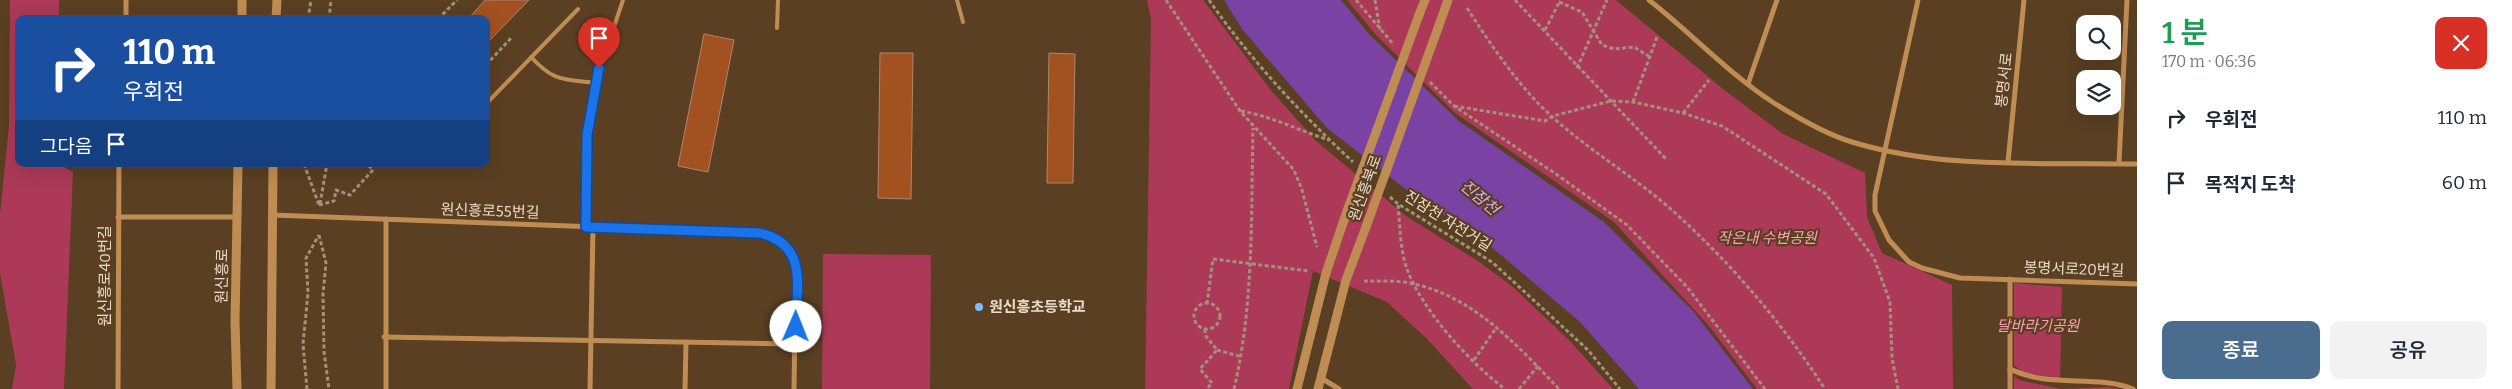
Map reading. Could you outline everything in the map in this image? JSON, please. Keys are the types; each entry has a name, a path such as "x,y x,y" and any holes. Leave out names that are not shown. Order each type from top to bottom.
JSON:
{"street":[{"path":"126,0 126,15"},
{"path":"242,0 242,15"},
{"path":"276,15 277,0"},
{"name":"원신흥북로","path":"1297,389 1326,273 1425,0"},
{"name":"원신흥북로","path":"1318,389 1346,280 1448,0"},
{"path":"1649,0 1773,103 1809,124 1850,142 1884,150 1941,159 2137,164"},
{"path":"1658,7 1660,0"},
{"path":"1748,84 1777,0"},
{"path":"1884,150 1918,0"},
{"name":"봉명서로","path":"2008,162 2024,0"},
{"path":"2119,163 2126,0"},
{"name":"봉명서로20번길","path":"1884,150 1875,195 1874,211 1880,226 1909,262 1940,274 1960,278 2137,284"},
{"name":"원신흥로40번길","path":"118,167 118,389"},
{"name":"원신흥로","path":"237,389 235,322 238,167"},
{"path":"271,389 273,167"},
{"name":"원신흥로55번길","path":"272,216 760,233 775,236 786,245 796,258 794,389"},
{"path":"118,217 237,217"},
{"path":"386,220 384,337 386,389"},
{"path":"590,389 593,227"},
{"name":"봉명서로20번길","path":"2010,279 2010,389"},
{"path":"384,337 796,344"},
{"path":"685,389 686,342"},
{"path":"2010,369 2021,376 2054,384 2110,383 2133,389"},
{"path":"1320,378 1339,389"}],"lane":[{"path":"586,227 587,135 595,83 623,0"},
{"path":"777,28 778,0"},
{"path":"957,0 963,22"},
{"path":"490,100 578,9"},
{"path":"531,57 556,79 595,83"}],"path":[{"path":"309,15 311,0"},
{"path":"329,15 331,0"},
{"path":"442,15 457,0"},
{"path":"1166,0 1240,111 1253,127 1282,154 1294,170 1302,190 1317,247"},
{"path":"1209,0 1237,40 1330,140 1357,166"},
{"path":"1356,0 1380,31 1400,51"},
{"path":"1375,0 1380,31"},
{"path":"1515,0 1545,30 1577,68 1666,159"},
{"path":"1577,68 1607,0"},
{"path":"1545,30 1559,1 1582,12 1602,45 1614,49 1634,47 1650,56"},
{"path":"1467,8 1528,92 1553,116 1672,211 1721,256 1795,343 1825,389"},
{"path":"490,61 512,37"},
{"path":"1632,102 1658,37"},
{"path":"1427,79 1454,106 1556,174 1626,225 1687,287 1765,389"},
{"path":"1683,114 1709,80"},
{"path":"1454,106 1545,121 1553,116 1611,101 1632,102 1683,114 1722,126 1826,194 1874,258 1890,302 1892,358 1898,389"},
{"path":"1240,111 1261,114 1290,127 1330,140"},
{"path":"1234,389 1242,357 1250,264 1253,127"},
{"path":"305,167 320,204"},
{"path":"320,204 326,167"},
{"path":"320,204 334,201 336,190 350,195 373,170 370,167"},
{"name":"진잠천 자전거길","path":"1384,192 1398,204 1492,262 1588,350 1620,389"},
{"path":"1398,204 1406,267 1413,283 1434,317 1491,378 1505,389"},
{"path":"307,389 303,344 308,293 306,258 319,235 326,263 323,294 324,352 329,389"},
{"path":"1207,304 1213,259 1309,271"},
{"path":"1364,280 1413,283 1440,292 1469,308 1516,343 1559,389"},
{"path":"1207,304 1213,304 1218,309 1220,316 1218,324 1213,328 1205,329 1198,325 1195,313 1199,307 1207,304"},
{"path":"1474,360 1496,328"},
{"path":"1205,329 1206,335 1217,350 1242,357"},
{"path":"1207,389 1212,383 1200,369 1217,350"},
{"path":"1519,389 1538,366"}],"green space":[{"path":"10,0 59,0 59,15 15,15 15,167 64,167 73,172 64,389 12,389 16,365 0,273 0,215 9,125"},
{"path":"1147,0 1203,0 1270,89 1315,140 1406,216 1478,261 1513,287 1570,341 1613,389 1473,389 1427,339 1387,302 1313,271 1289,389 1145,389 1151,19"},
{"name":"작은내 수변공원","path":"1347,0 1616,0 1723,89 1783,134 1865,173 1867,217 1882,253 1952,285 1953,389 1757,389 1709,326 1614,222 1455,113 1376,35"},
{"path":"823,254 931,255 930,389 822,389"},
{"name":"달바라기공원","path":"2014,283 2062,287 2060,381 2023,373 2014,365"},
{"path":"2014,376 2019,380 2061,389 2014,389"},
{"path":"2108,387 2119,389 2061,389"}],"water":[{"name":"진잠천","path":"1224,0 1341,0 1369,34 1459,121 1604,222 1694,312 1753,389 1639,389 1580,322 1482,239 1417,198 1327,128 1242,29"}],"building":[{"path":"485,0 529,0 490,40 490,15 472,15"},
{"path":"704,34 734,40 708,172 678,166"},
{"path":"880,53 913,53 911,199 878,198"},
{"path":"1049,53 1075,54 1073,183 1047,183"}],"place":[{"name":"원신흥초등학교","path":"979,307"}],"route":[{"path":"599,68 587,135 586,227 760,233 775,236 786,245 796,258 796,327"}]}
